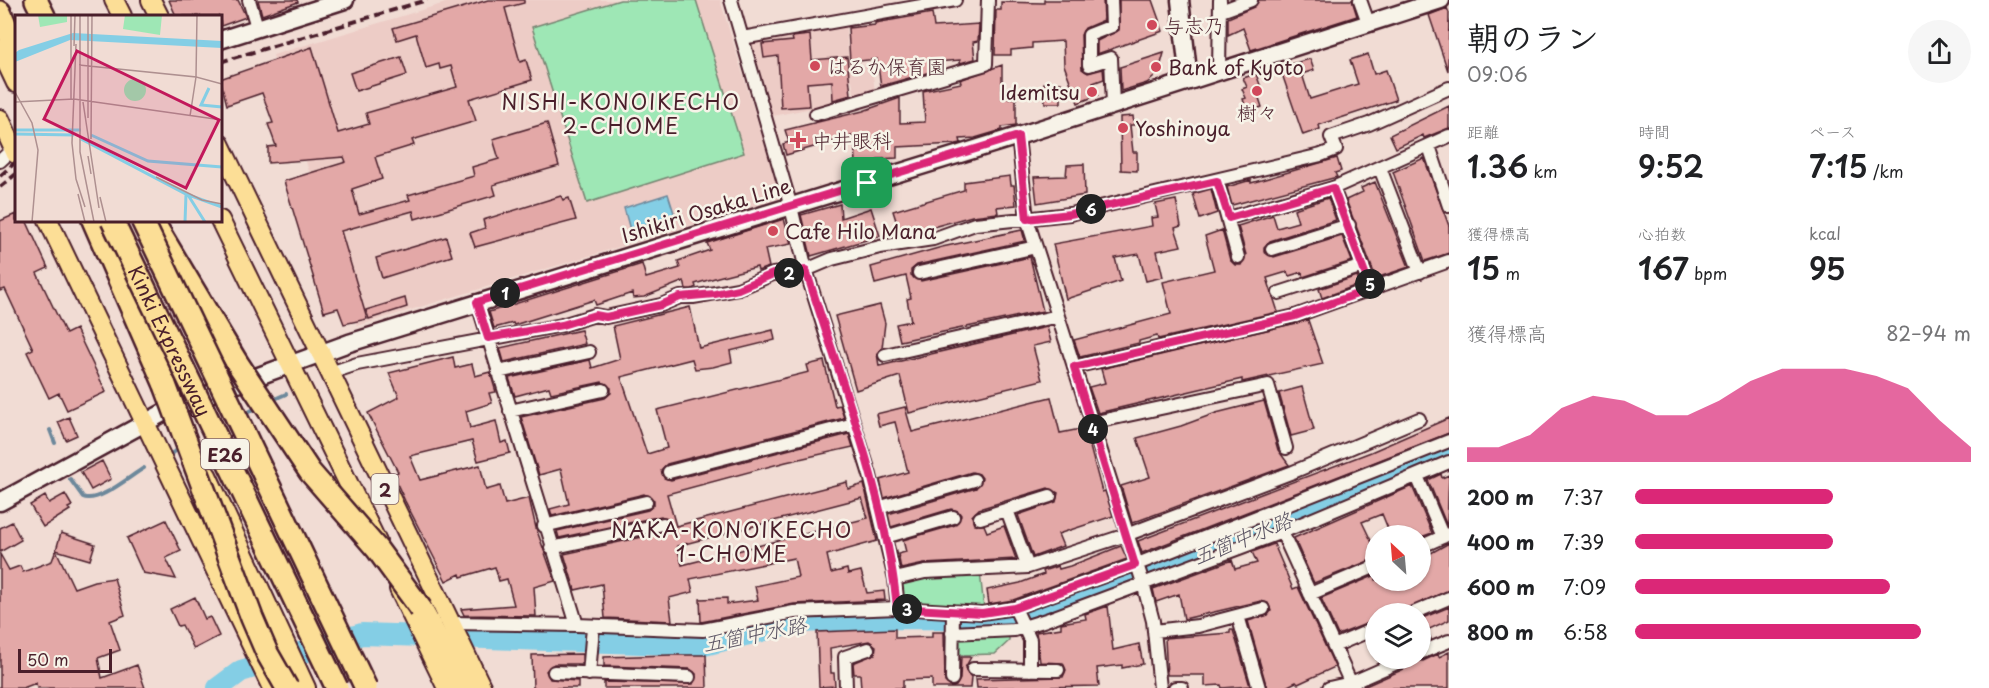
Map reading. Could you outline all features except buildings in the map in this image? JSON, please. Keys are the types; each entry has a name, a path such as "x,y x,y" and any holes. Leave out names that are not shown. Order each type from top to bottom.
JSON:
{"highway":[{"path":"6,0 15,19"},
{"path":"36,0 44,15"},
{"path":"0,12 15,48"},
{"path":"94,222 165,385 262,642 287,688"},
{"name":"Kinki Expressway","path":"113,222 337,688"},
{"name":"Kinki Expressway","path":"142,222 366,688"},
{"path":"153,222 291,446 330,497 403,582 429,622 465,688"}],"main road":[{"path":"114,0 122,15"},
{"path":"151,0 158,15"},
{"path":"222,39 345,0"},
{"path":"1180,0 1189,81"},
{"name":"Ishikiri Osaka Line","path":"0,502 174,408 320,353 477,302 1018,136 1441,0"},
{"path":"0,49 15,81"},
{"path":"0,119 15,147"},
{"name":"2","path":"222,148 482,688"},
{"path":"49,222 269,681"},
{"path":"83,222 237,536 306,688"},
{"name":"2","path":"221,222 447,688"}],"street":[{"path":"249,0 256,27"},
{"path":"731,0 791,207 806,270 878,508 895,579 897,608"},
{"path":"742,38 955,0"},
{"path":"816,114 986,64 988,0"},
{"path":"1111,0 1112,26 1089,35 1089,65 1111,58 1113,105"},
{"path":"1220,72 1217,60 1220,6 1251,0"},
{"path":"1360,0 1369,25"},
{"path":"330,373 357,364 562,325 595,315 606,317 661,305 680,297 715,294 738,289 773,274 806,270 832,259 933,239 975,224 1070,214 1217,181 1336,149 1331,137 1449,88"},
{"path":"1018,136 1027,219 1135,565 1143,584 1154,631 1160,688"},
{"path":"1229,218 1333,188 1449,136"},
{"path":"1429,146 1449,206"},
{"path":"0,161 15,150"},
{"path":"1380,168 1420,272"},
{"path":"1217,181 1238,257"},
{"path":"1333,188 1371,289"},
{"path":"1272,249 1348,225"},
{"path":"919,273 1036,247"},
{"path":"1074,367 1295,316 1449,261"},
{"path":"1279,293 1363,266"},
{"path":"477,302 544,526 577,625"},
{"path":"885,355 1058,316"},
{"path":"498,372 589,352"},
{"path":"1091,423 1268,385 1286,448"},
{"path":"510,411 603,390"},
{"path":"895,579 925,572 1028,567 1126,535 1293,472 1419,419"},
{"path":"669,472 854,424"},
{"path":"450,624 577,625 592,631 703,630 794,612 897,608 982,613 1015,608 1135,565 1449,441"},
{"path":"952,633 993,633 1024,626 1282,532 1449,462"},
{"path":"1417,476 1446,536 1431,542"},
{"path":"878,508 974,480"},
{"path":"980,518 1050,496"},
{"path":"544,526 646,502"},
{"path":"1007,510 1028,567"},
{"path":"885,537 953,517"},
{"path":"551,548 663,525"},
{"path":"1282,532 1352,685"},
{"path":"1310,594 1365,571"},
{"path":"1431,606 1449,598"},
{"path":"1015,608 1030,640 1030,670"},
{"path":"1154,631 1198,626 1263,609"},
{"path":"952,611 952,679"},
{"path":"1238,616 1259,688"},
{"path":"589,674 592,631"},
{"path":"1334,646 1365,633"},
{"path":"1431,648 1449,641"},
{"path":"846,688 845,657 868,649"},
{"path":"973,669 1058,670"},
{"path":"1329,688 1352,685 1385,669"},
{"path":"554,672 688,677"},
{"path":"1175,688 1182,688"}],"shaded area":[{"path":"455,0 720,0 781,198 357,326 273,55"},
{"path":"845,23 850,69 872,66 875,93 855,99 852,80 839,81 841,102 773,116 751,41"}],"green space":[{"path":"620,0 696,0 744,153 587,203 532,27"},
{"path":"980,572 984,608 914,605 902,600 901,582"},
{"path":"1009,633 1009,641 995,654 959,655 958,634"}],"water":[{"path":"668,194 675,216 630,230 624,208"}],"waterway":[{"path":"270,401 286,394"},
{"path":"243,415 258,407"},
{"path":"50,430 55,443"},
{"path":"168,455 178,450"},
{"name":"五箇中水路","path":"218,688 241,671 362,634 704,645 798,622 903,618 1014,619 1138,579 1449,452"},
{"path":"70,479 83,497 97,497 144,468"}],"railway":[{"path":"222,61 427,0"},
{"path":"0,176 15,163"},
{"path":"0,187 15,175"}],"place":[{"name":"与志乃","path":"1152,25"},
{"name":"はるか保育園","path":"815,66"},
{"name":"Bank of Kyoto","path":"1156,67"},
{"name":"樹々","path":"1257,91"},
{"name":"Idemitsu","path":"1092,92"},
{"name":"Yoshinoya","path":"1123,128"},
{"name":"中井眼科","path":"798,140"},
{"name":"Cafe Hilo Mana","path":"773,231"}],"district":[{"name":"NISHI-KONOIKECHO 2-CHOME","path":"621,113"},
{"name":"NAKA-KONOIKECHO 1-CHOME","path":"732,541"}],"route":[{"path":"1018,136 1027,219 1070,214 1217,181 1229,218 1333,188 1371,289 1295,316 1074,367 1135,565 1015,608 982,613 897,608 895,579 870,475 806,270 773,274 738,289 715,294 680,297 661,305 606,317 595,315 562,325 488,338 477,302 867,183 1018,136"}]}
